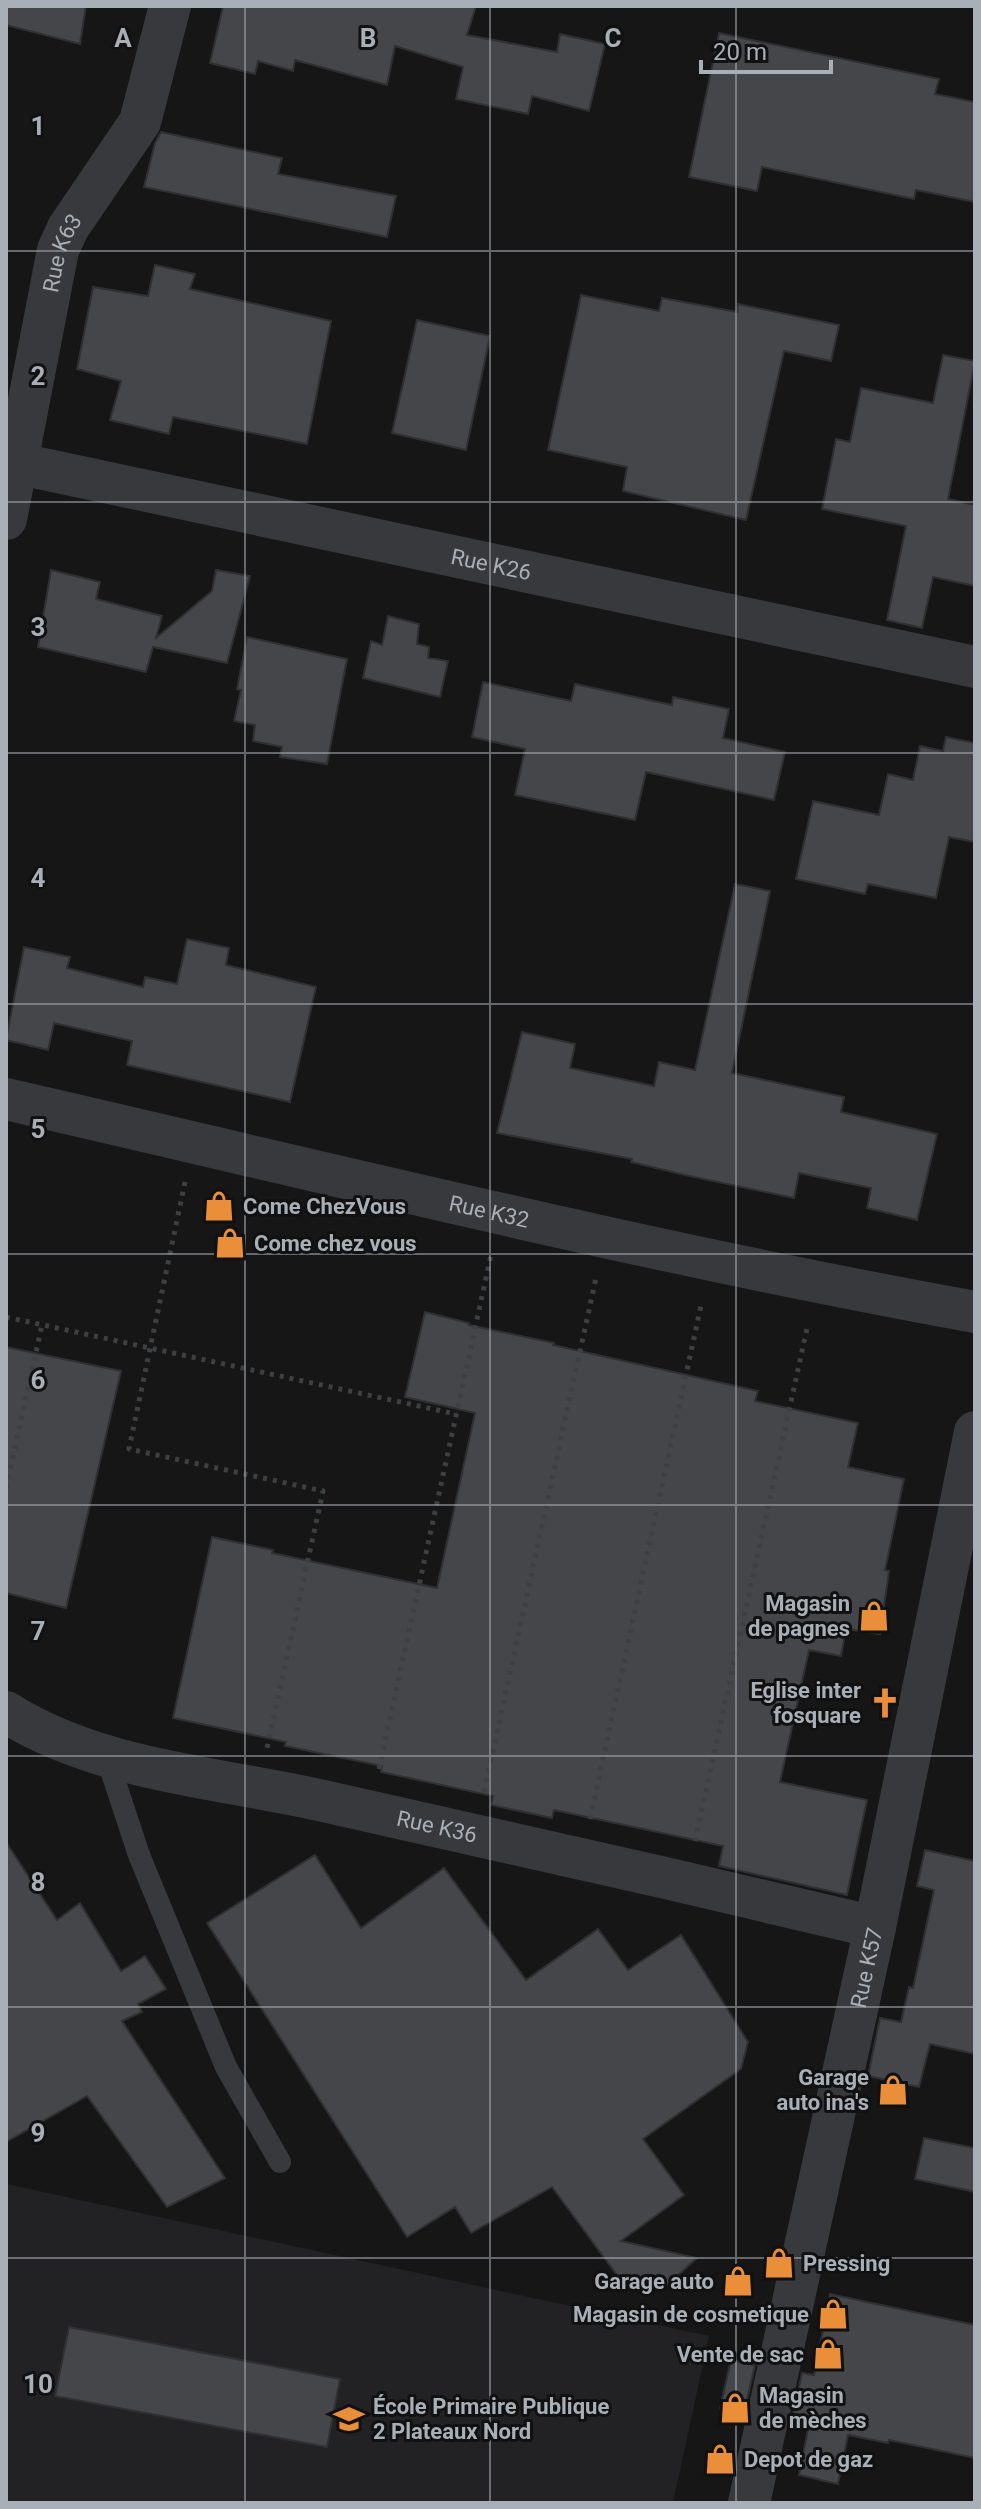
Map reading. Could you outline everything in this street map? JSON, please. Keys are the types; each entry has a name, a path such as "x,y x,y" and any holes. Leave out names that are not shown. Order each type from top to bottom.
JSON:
{"street":[{"name":"Rue K63","path":"6,519 11,462 58,250 68,228 140,122 170,6"},
{"name":"Rue K26","path":"11,462 975,667"},
{"name":"Rue K32","path":"6,1099 604,1238 817,1283 975,1312"},
{"name":"Rue K57","path":"749,2503 875,1927 975,1432"},
{"name":"Rue K36","path":"6,1712 31,1728 107,1758 258,1787 581,1857 875,1927"}],"lane":[{"path":"107,1758 139,1855 226,2067 280,2162"}],"path":[{"path":"194,1142 129,1449 323,1491 258,1787"},
{"path":"370,1811 500,1215"},
{"path":"475,1834 604,1238"},
{"path":"581,1857 710,1261"},
{"path":"687,1881 817,1283"},
{"path":"6,1317 456,1414"},
{"path":"6,1488 42,1325"}],"shaded area":[{"name":"École Primaire Publique 2 Plateaux Nord","path":"6,2184 709,2336 673,2503 6,2503"}],"building":[{"path":"6,6 86,6 80,44 6,25"},
{"path":"223,6 476,6 467,35 557,52 560,34 605,44 589,111 532,96 528,114 456,99 463,67 395,46 387,85 295,60 293,71 258,61 255,74 210,63"},
{"path":"719,33 939,79 935,94 975,102 975,202 916,190 914,199 762,167 757,191 689,177"},
{"path":"161,132 282,158 278,174 396,196 387,237 144,187 155,143"},
{"path":"155,265 195,274 190,289 331,321 307,444 173,417 169,434 110,420 121,381 77,369 93,287 148,296"},
{"path":"581,295 659,311 662,298 737,312 738,304 839,325 831,361 784,351 746,520 623,491 627,467 548,450"},
{"path":"417,320 490,336 466,450 392,433"},
{"path":"943,355 975,361 948,499 975,505 975,586 933,577 922,628 887,620 906,526 822,509 836,439 850,442 861,388 933,403"},
{"path":"51,570 100,582 96,599 162,616 156,638 212,591 216,570 250,576 227,663 153,647 146,672 38,647"},
{"path":"388,616 419,624 417,644 429,647 428,658 448,661 440,697 363,678 371,641 382,645"},
{"path":"247,637 347,659 327,764 280,757 282,747 253,741 255,725 234,721"},
{"path":"483,682 571,701 575,684 672,705 673,697 729,709 723,738 785,752 774,800 646,772 635,820 515,795 525,749 472,737"},
{"path":"946,737 975,743 975,842 949,837 936,898 868,884 865,894 796,879 813,801 879,815 888,774 913,780 920,746 943,751"},
{"path":"735,884 770,891 732,1073 844,1097 841,1112 937,1134 917,1220 867,1208 871,1188 799,1173 794,1198 631,1162 632,1159 497,1133 522,1032 575,1044 570,1068 654,1086 659,1062 695,1070"},
{"path":"187,939 229,948 226,965 316,987 290,1102 127,1065 132,1041 54,1023 48,1050 6,1040 24,947 70,957 67,968 143,987 145,977 177,984"},
{"path":"425,1312 553,1345 758,1391 755,1401 858,1423 848,1467 904,1479 885,1570 889,1571 880,1634 846,1629 841,1656 809,1650 780,1782 867,1800 847,1895 719,1866 723,1846 554,1810 552,1818 491,1805 493,1796 381,1772 382,1766 285,1746 286,1742 173,1718 212,1537 437,1588 475,1413 405,1397"},
{"path":"6,1347 121,1371 66,1608 6,1593"},
{"path":"6,1842 57,1920 80,1903 121,1971 145,1956 166,1989 138,2004 142,2012 122,2021 225,2178 167,2207 87,2096 6,2142"},
{"path":"925,1850 975,1861 975,2054 930,2044 919,2087 868,2076 880,2018 901,2022 909,1987 913,1988 934,1890 917,1886"},
{"path":"315,1855 361,1928 444,1868 526,1980 598,1929 628,1970 681,1935 748,2042 741,2069 643,2139 684,2195 621,2241 697,2258 665,2287 617,2275 552,2187 471,2233 455,2207 407,2237 207,1923"},
{"path":"924,2138 975,2148 975,2192 915,2179"},
{"path":"830,2294 975,2325 975,2458 848,2435 838,2484 799,2475 808,2429 791,2424 802,2373 814,2375"},
{"path":"69,2327 340,2379 327,2447 55,2396"},
{"path":"731,2360 755,2365 744,2413 720,2408"}],"place":[{"name":"Come ChezVous","path":"219,1206"},
{"name":"Come chez vous","path":"230,1243"},
{"name":"Magasin de pagnes","path":"874,1616"},
{"name":"Eglise inter fosquare","path":"885,1703"},
{"name":"Garage auto ina's","path":"893,2090"},
{"name":"Pressing","path":"779,2263"},
{"name":"Garage auto","path":"738,2281"},
{"name":"Magasin de cosmetique","path":"833,2314"},
{"name":"Vente de sac","path":"828,2354"},
{"name":"Magasin de mèches","path":"735,2408"},
{"name":"École Primaire Publique 2 Plateaux Nord","path":"349,2419"},
{"name":"Depot de gaz","path":"720,2459"}]}
